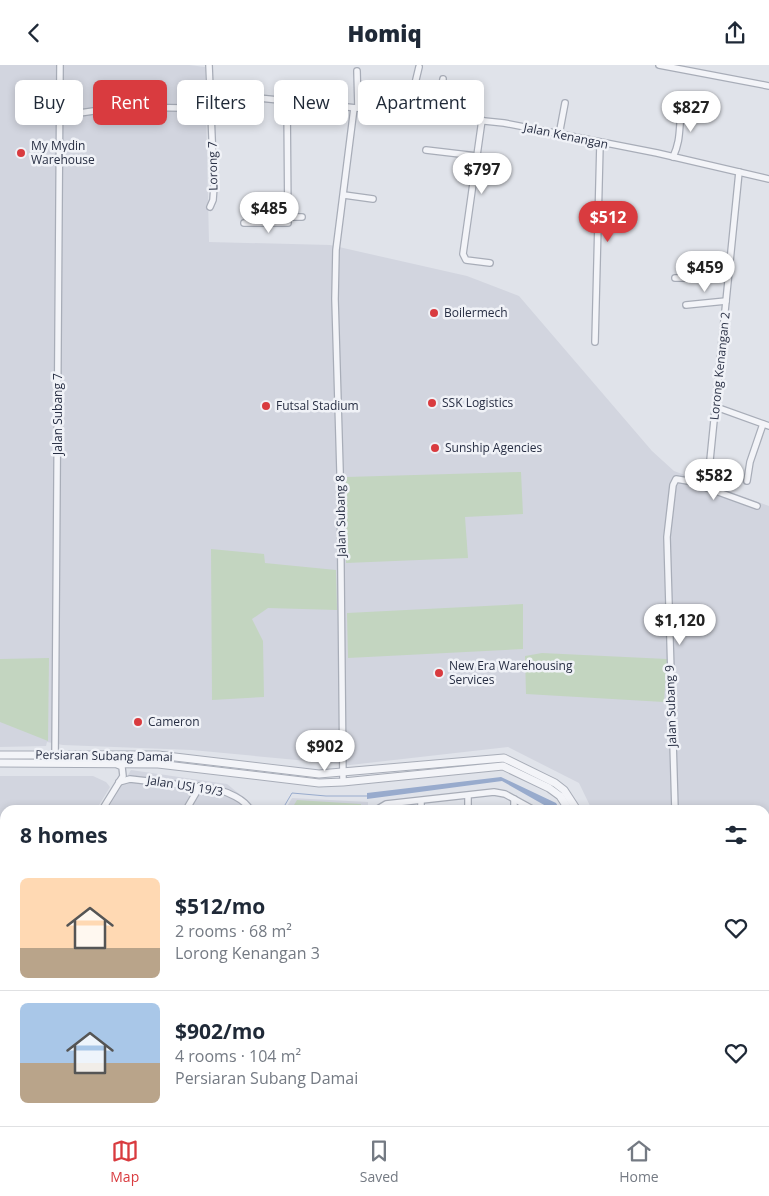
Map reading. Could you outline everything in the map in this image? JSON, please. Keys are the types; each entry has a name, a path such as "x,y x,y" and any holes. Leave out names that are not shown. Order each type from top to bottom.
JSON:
{"street":[{"name":"Jalan Subang 7","path":"60,65 60,80"},
{"name":"Lorong 7","path":"209,65 210,80"},
{"path":"659,65 769,86"},
{"path":"415,80 418,67"},
{"name":"Jalan Subang 8","path":"344,783 341,489 335,345 336,250 356,108 357,71"},
{"path":"673,157 680,139 678,122 684,101"},
{"path":"559,135 565,103"},
{"path":"83,113 121,107 177,108"},
{"name":"Jalan Kenangan","path":"348,107 356,108"},
{"name":"Jalan Kenangan","path":"484,120 673,157 769,179"},
{"name":"Jalan Subang 7","path":"55,763 59,125"},
{"name":"Lorong 7","path":"210,207 213,200 214,186 212,125"},
{"path":"287,125 289,220"},
{"path":"481,125 463,254 466,260 490,263"},
{"path":"595,342 600,144"},
{"path":"426,150 477,156"},
{"name":"Lorong Kenangan 2","path":"709,470 739,172"},
{"path":"344,195 373,199"},
{"path":"244,223 289,220 302,217"},
{"path":"675,278 715,278 723,270 730,270"},
{"path":"686,305 726,301"},
{"path":"716,407 766,425 750,462 747,481"},
{"name":"Jalan Subang 9","path":"674,805 668,515 670,495 676,479 708,488 757,506"},
{"path":"708,488 709,479"},
{"name":"Persiaran Subang Damai","path":"0,755 158,755 301,772 343,773 504,759 555,783 564,790 574,805"},
{"name":"Persiaran Subang Damai","path":"0,763 158,764 299,781 344,783 503,766 549,788 560,796 566,805"},
{"path":"105,805 124,772 121,765 114,764"},
{"name":"Jalan USJ 19/3","path":"119,782 130,779 200,786 229,793 245,805"},
{"path":"189,805 200,786"},
{"path":"384,805 494,792 525,805"},
{"path":"468,796 468,805"},
{"path":"514,799 514,805"}],"shaded area":[{"path":"0,65 189,65 205,67 205,80 177,80 177,125 206,125 209,242 330,245 467,276 519,296 652,451 674,471 769,506 769,805 590,805 579,783 508,747 350,765 192,750 63,745 47,742 46,746 0,747"},
{"path":"131,770 227,784 253,805 110,805"},
{"path":"0,776 93,776 106,782 110,787 99,805 0,805"},
{"path":"292,798 368,802 368,805 288,805"}],"green space":[{"path":"521,472 523,514 465,517 468,558 346,563 346,477"},
{"path":"211,549 264,554 265,563 336,570 337,610 268,608 252,619 263,641 264,697 212,700"},
{"path":"523,604 523,649 348,658 347,613"},
{"path":"542,653 667,659 664,702 526,694 525,656"},
{"path":"49,658 48,741 0,722 0,659"},
{"path":"297,800 361,804 361,805 294,805"}],"water":[{"path":"501,777 557,805 544,805 502,781 367,799 367,793"}],"waterway":[{"path":"285,805 292,793 326,796 367,796"}],"place":[{"name":"My Mydin Warehouse","path":"21,153"},
{"name":"Boilermech","path":"434,313"},
{"name":"SSK Logistics","path":"432,403"},
{"name":"Futsal Stadium","path":"266,406"},
{"name":"Sunship Agencies","path":"435,448"},
{"name":"New Era Warehousing Services","path":"439,673"},
{"name":"Cameron","path":"138,722"}]}
